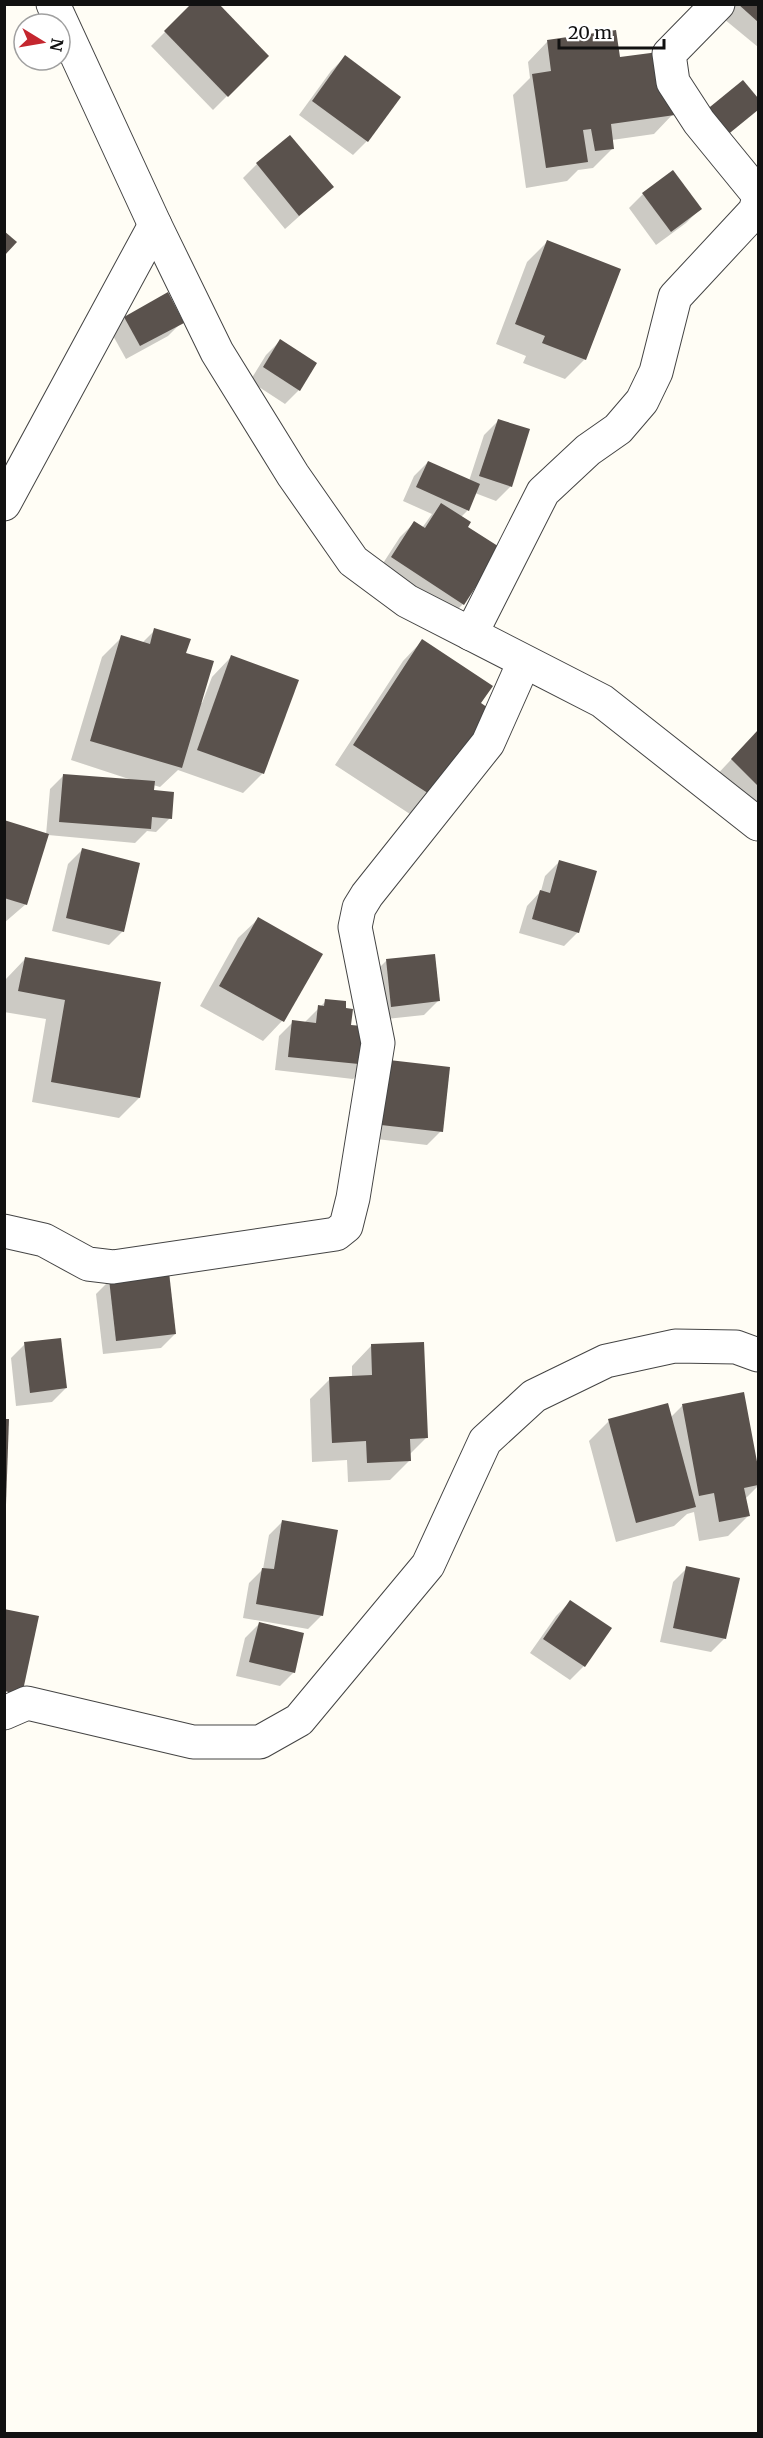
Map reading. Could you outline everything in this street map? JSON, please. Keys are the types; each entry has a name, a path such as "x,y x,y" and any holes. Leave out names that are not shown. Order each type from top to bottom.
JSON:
{"street":[{"path":"53,4 155,225 217,352 293,475 353,561 407,601 602,701 759,824"},
{"path":"471,634 543,492 588,450 618,429 642,401 656,372 675,297 755,211 759,200 757,193 699,122 673,81 669,54 718,4"},
{"path":"4,504 155,225"},
{"path":"4,1231 44,1240 87,1264 113,1267 336,1234 346,1226 353,1198 378,1043 355,927 359,908 488,743 524,662"},
{"path":"4,1713 27,1703 193,1742 260,1742 299,1720 428,1565 485,1441 534,1396 606,1361 675,1346 736,1347 759,1355"}],"building":[{"path":"191,4 219,4 269,56 228,97 164,31"},
{"path":"738,4 758,4 758,22"},
{"path":"616,30 620,57 666,51 675,115 611,124 614,149 595,151 591,129 583,130 588,162 546,168 532,74 551,71 547,40"},
{"path":"345,55 401,97 368,142 312,101"},
{"path":"743,80 758,98 758,110 726,136 705,111"},
{"path":"290,135 334,187 299,216 256,163"},
{"path":"673,170 702,209 671,232 642,193"},
{"path":"4,231 17,242 4,256"},
{"path":"547,240 621,269 586,360 542,343 545,336 515,324"},
{"path":"168,292 184,323 140,346 124,317"},
{"path":"280,339 317,363 300,391 263,367"},
{"path":"498,419 530,429 512,487 479,476"},
{"path":"428,461 480,484 469,511 416,487"},
{"path":"441,503 471,522 468,527 501,548 464,605 391,557 414,521 425,528"},
{"path":"154,628 191,639 186,653 214,661 182,768 90,741 121,635 150,644"},
{"path":"422,639 493,686 481,703 491,710 434,797 353,745"},
{"path":"231,655 299,680 264,774 197,750"},
{"path":"758,730 758,786 731,759"},
{"path":"63,774 155,781 154,790 174,792 172,819 152,817 151,829 59,822"},
{"path":"4,820 49,834 27,905 4,898"},
{"path":"82,848 140,863 124,932 66,918"},
{"path":"559,860 597,871 579,933 532,919 540,890 550,893"},
{"path":"258,917 323,954 284,1022 219,986"},
{"path":"435,954 440,1001 391,1007 386,959"},
{"path":"25,957 161,982 140,1098 51,1082 65,1000 18,991"},
{"path":"325,999 346,1001 346,1008 353,1009 351,1025 373,1027 369,1065 288,1057 292,1020 316,1023 318,1005 324,1006"},
{"path":"389,1060 450,1067 443,1132 381,1125"},
{"path":"169,1272 176,1334 116,1341 109,1279"},
{"path":"61,1338 67,1388 30,1393 24,1342"},
{"path":"424,1342 428,1438 410,1439 411,1461 367,1463 366,1441 332,1443 329,1377 372,1375 371,1344"},
{"path":"744,1392 758,1467 758,1485 744,1488 750,1516 719,1522 714,1493 699,1496 682,1404"},
{"path":"668,1403 696,1507 636,1523 608,1419"},
{"path":"4,1419 9,1419 6,1504 4,1504"},
{"path":"282,1520 338,1530 323,1616 256,1604 262,1568 274,1569"},
{"path":"686,1566 740,1578 726,1639 673,1628"},
{"path":"570,1600 612,1628 585,1667 543,1639"},
{"path":"4,1609 39,1616 22,1695 4,1691"},
{"path":"259,1622 304,1633 295,1673 249,1662"}]}
